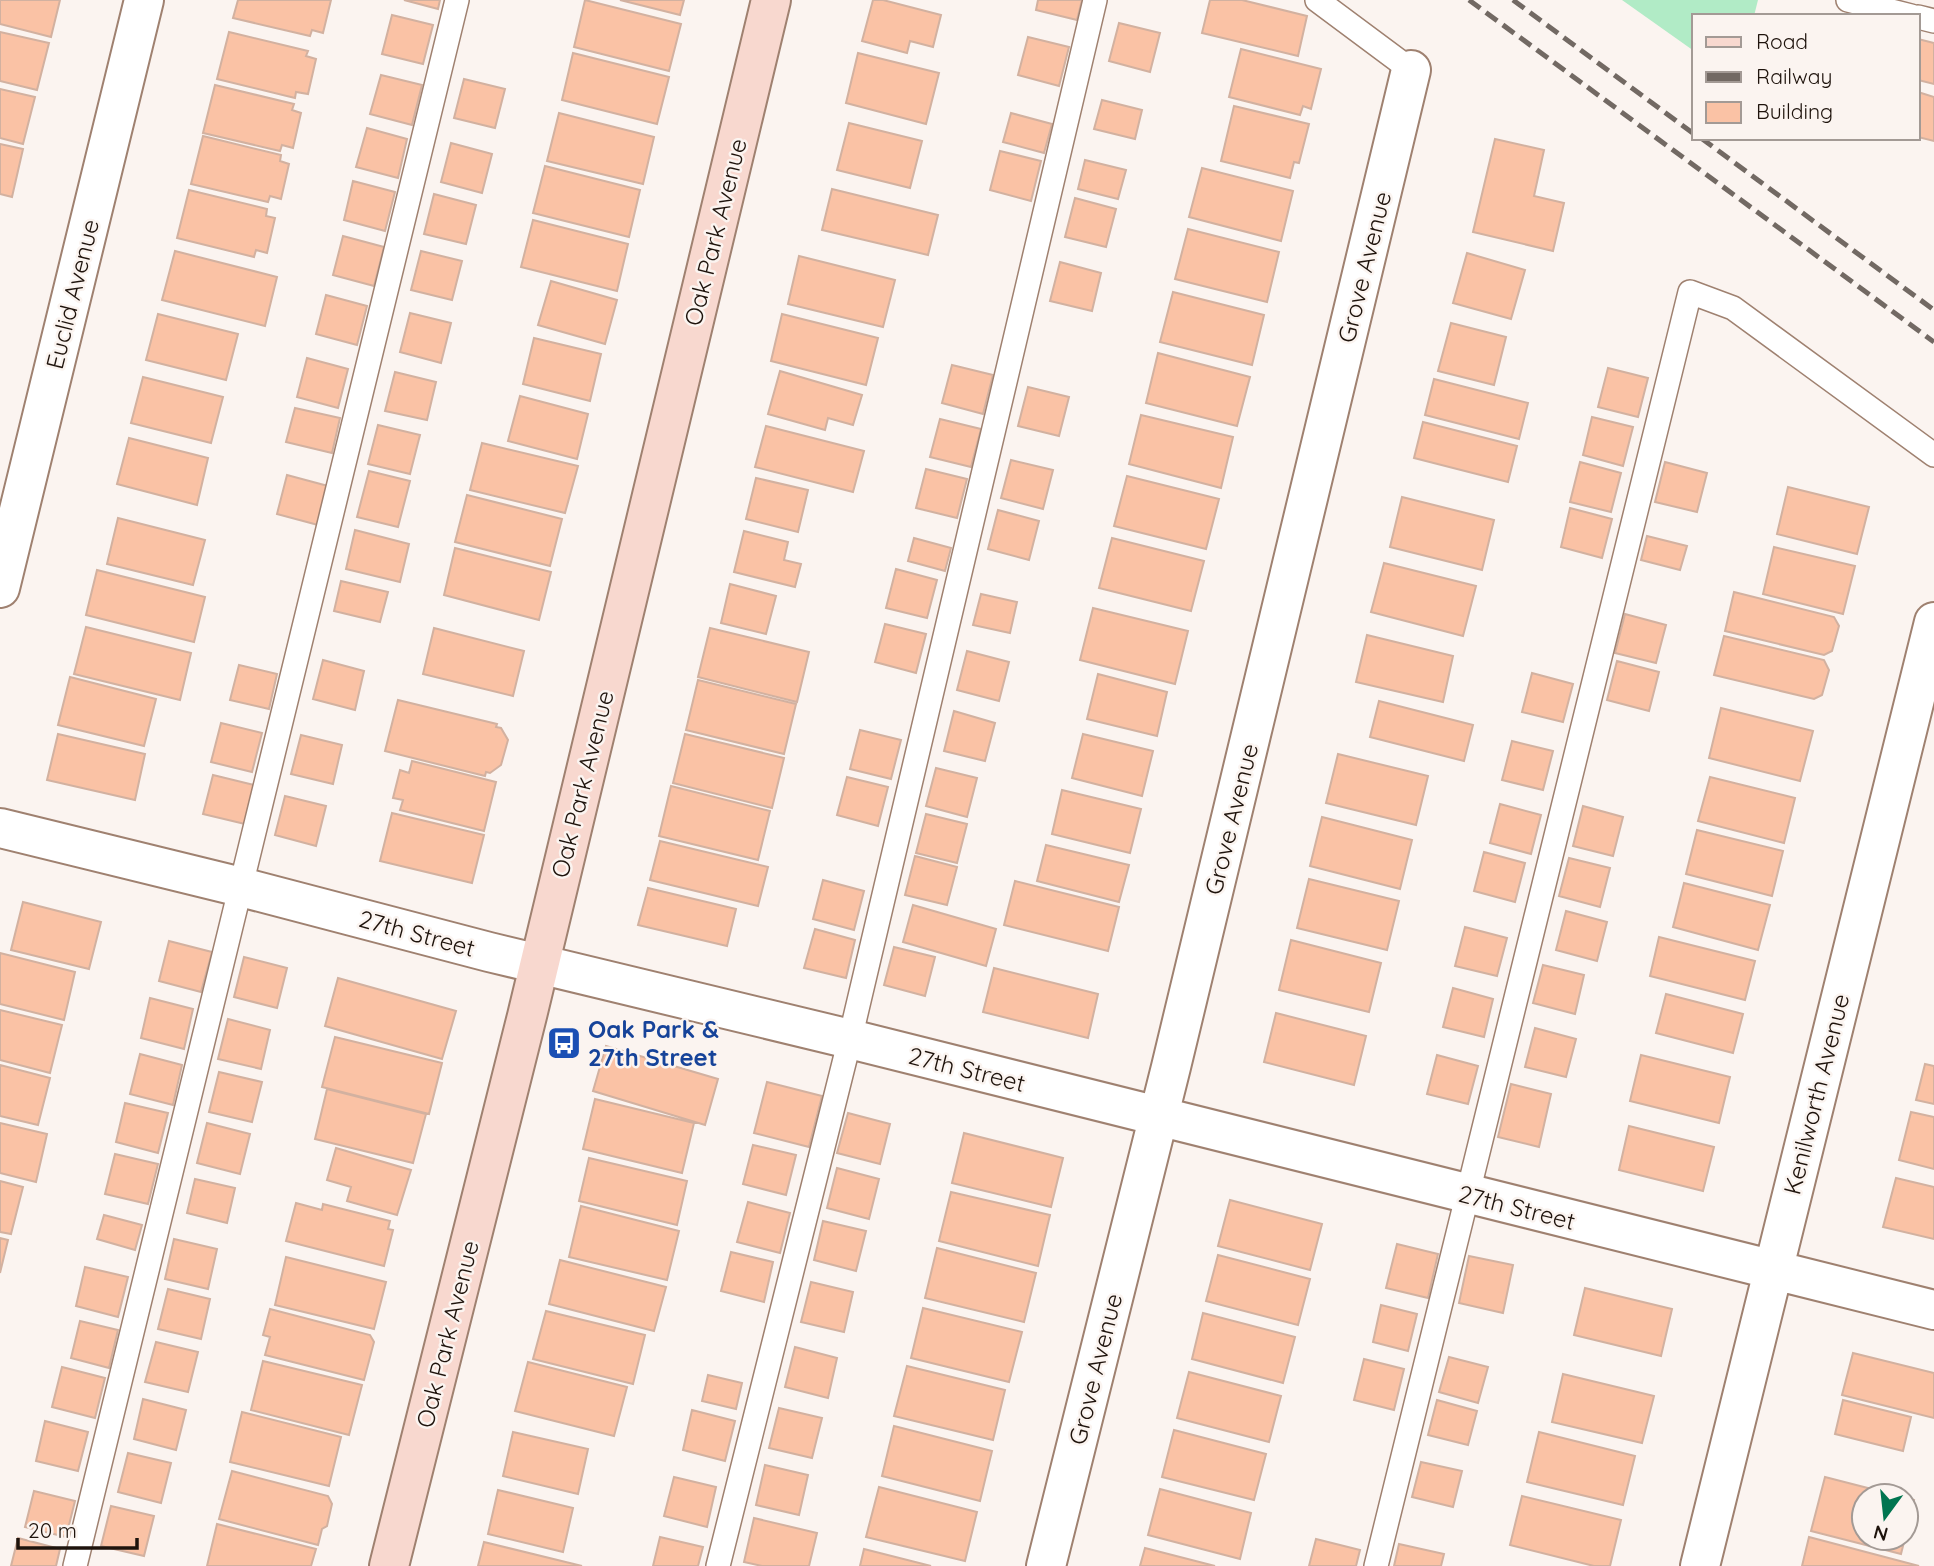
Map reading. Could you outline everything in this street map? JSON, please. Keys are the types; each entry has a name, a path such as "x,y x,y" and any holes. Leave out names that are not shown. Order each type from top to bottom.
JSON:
{"street":[{"name":"Euclid Avenue","path":"0,588 144,0"},
{"name":"Oak Park Avenue","path":"388,1566 538,963 771,0"},
{"name":"Grove Avenue","path":"1046,1566 1412,70"},
{"name":"Kenilworth Avenue","path":"1700,1566 1934,622"},
{"name":"27th Street","path":"0,828 1934,1310"}],"lane":[{"path":"75,1566 457,0"},
{"path":"718,1566 850,1040 1095,0"},
{"path":"1317,0 1412,70"},
{"path":"1848,0 1903,14"},
{"path":"1376,1566 1690,292 1733,308 1934,455"}],"green space":[{"path":"1622,0 1758,0 1754,14 1692,14 1692,50"}],"building":[{"path":"0,0 60,0 51,37 0,24"},
{"path":"238,0 331,0 323,33 312,30 310,36 233,18"},
{"path":"404,0 440,0 438,9"},
{"path":"585,0 681,24 669,71 574,47"},
{"path":"620,0 684,0 680,15"},
{"path":"873,0 883,0 941,15 933,47 910,41 907,53 862,41"},
{"path":"1038,0 1082,0 1077,20 1036,10"},
{"path":"1210,0 1242,0 1307,16 1298,56 1202,33"},
{"path":"392,15 433,25 423,64 382,54"},
{"path":"1119,23 1160,33 1150,72 1109,61"},
{"path":"0,32 49,43 37,90 0,81"},
{"path":"229,32 308,51 306,56 316,59 308,94 296,92 295,98 217,79"},
{"path":"1028,37 1069,47 1059,86 1018,75"},
{"path":"1920,40 1934,43 1934,84 1920,80"},
{"path":"1241,49 1321,69 1311,109 1303,106 1300,115 1229,97"},
{"path":"573,53 669,77 657,124 562,100"},
{"path":"858,53 939,73 926,124 846,103"},
{"path":"381,75 422,85 412,125 370,114"},
{"path":"464,79 505,89 495,128 454,118"},
{"path":"215,85 294,104 292,110 301,113 293,148 282,145 280,151 203,133"},
{"path":"0,89 35,97 23,144 0,138"},
{"path":"1920,93 1934,97 1934,141 1920,138"},
{"path":"1102,100 1142,110 1135,139 1094,129"},
{"path":"1234,106 1309,124 1299,163 1294,162 1290,178 1221,161"},
{"path":"559,113 654,137 643,184 547,161"},
{"path":"1011,113 1052,124 1044,153 1003,142"},
{"path":"849,123 922,141 910,188 837,170"},
{"path":"367,128 407,139 398,178 356,167"},
{"path":"203,136 281,155 280,161 289,164 281,199 270,196 268,202 191,184"},
{"path":"1495,139 1544,150 1534,196 1564,203 1553,251 1473,232"},
{"path":"451,143 492,154 482,193 441,182"},
{"path":"0,144 23,149 12,197 0,194"},
{"path":"1000,151 1041,161 1031,201 990,190"},
{"path":"1085,160 1126,170 1118,199 1078,189"},
{"path":"545,166 640,190 629,237 533,213"},
{"path":"1202,168 1293,191 1281,241 1189,217"},
{"path":"353,181 395,192 385,231 344,220"},
{"path":"832,189 938,215 928,255 822,230"},
{"path":"189,190 267,209 266,216 275,218 267,253 256,250 254,257 177,238"},
{"path":"434,194 476,205 466,244 424,234"},
{"path":"1075,198 1116,209 1106,247 1065,237"},
{"path":"533,220 628,244 617,291 521,267"},
{"path":"1188,229 1279,252 1267,302 1175,279"},
{"path":"343,236 384,247 374,286 333,275"},
{"path":"175,251 277,277 265,326 162,300"},
{"path":"421,251 462,261 452,300 411,290"},
{"path":"1467,253 1525,270 1511,319 1453,303"},
{"path":"799,256 895,280 883,327 788,304"},
{"path":"1060,262 1101,273 1092,311 1050,301"},
{"path":"551,281 617,300 605,344 538,325"},
{"path":"1173,292 1264,315 1252,365 1160,342"},
{"path":"326,295 367,306 357,345 316,334"},
{"path":"410,313 451,323 441,363 400,352"},
{"path":"158,314 238,334 226,380 146,360"},
{"path":"782,314 878,338 866,385 771,361"},
{"path":"1451,323 1506,337 1494,385 1438,371"},
{"path":"534,338 601,354 590,401 523,384"},
{"path":"1158,353 1250,377 1237,426 1146,403"},
{"path":"307,358 348,369 338,408 297,397"},
{"path":"952,365 993,375 983,414 942,403"},
{"path":"1608,368 1648,378 1638,417 1598,407"},
{"path":"780,371 862,395 853,425 828,418 825,430 768,414"},
{"path":"395,372 436,382 427,420 385,411"},
{"path":"143,377 223,397 211,443 131,423"},
{"path":"1434,379 1528,403 1519,439 1425,415"},
{"path":"1028,387 1069,397 1059,436 1018,426"},
{"path":"520,396 588,414 577,459 508,441"},
{"path":"295,408 340,418 332,453 286,442"},
{"path":"1141,415 1233,437 1221,488 1129,464"},
{"path":"1592,417 1633,427 1623,466 1583,455"},
{"path":"940,419 981,429 971,467 930,457"},
{"path":"1423,422 1517,446 1508,482 1414,458"},
{"path":"378,425 420,435 410,474 368,464"},
{"path":"766,426 864,451 853,492 755,467"},
{"path":"129,438 208,458 197,505 117,484"},
{"path":"482,443 578,466 565,513 470,490"},
{"path":"1011,460 1053,470 1043,509 1001,498"},
{"path":"1580,462 1621,473 1611,512 1570,502"},
{"path":"1665,462 1707,473 1697,512 1655,502"},
{"path":"926,469 967,479 957,518 916,508"},
{"path":"369,471 410,481 398,527 357,517"},
{"path":"287,475 328,486 318,525 277,514"},
{"path":"1127,476 1219,499 1206,549 1114,526"},
{"path":"756,478 808,490 798,532 746,519"},
{"path":"1788,487 1869,507 1857,554 1777,534"},
{"path":"467,495 562,519 550,566 455,542"},
{"path":"1402,497 1494,520 1482,570 1390,547"},
{"path":"1570,508 1612,519 1602,558 1561,547"},
{"path":"998,510 1039,521 1029,560 988,549"},
{"path":"118,518 205,540 193,585 107,564"},
{"path":"355,530 409,544 400,582 346,569"},
{"path":"744,531 788,542 784,560 801,564 795,587 734,572"},
{"path":"1647,536 1687,546 1680,570 1641,560"},
{"path":"914,538 951,548 945,571 908,561"},
{"path":"1112,538 1204,561 1191,611 1099,588"},
{"path":"1774,547 1855,566 1843,614 1763,594"},
{"path":"455,548 551,572 539,620 444,595"},
{"path":"1384,563 1476,586 1463,636 1371,612"},
{"path":"896,569 937,580 927,618 886,608"},
{"path":"97,570 205,597 194,642 86,615"},
{"path":"341,581 388,592 380,622 334,611"},
{"path":"730,584 776,596 766,634 721,623"},
{"path":"1734,592 1834,617 1839,626 1832,651 1824,655 1725,631"},
{"path":"981,594 1017,602 1010,633 973,625"},
{"path":"1093,608 1188,631 1175,684 1080,660"},
{"path":"1625,614 1666,625 1656,663 1615,653"},
{"path":"885,624 926,634 916,673 875,662"},
{"path":"86,627 191,653 180,700 74,674"},
{"path":"434,628 524,651 513,696 423,674"},
{"path":"710,628 809,652 797,702 698,677"},
{"path":"1367,635 1453,656 1443,702 1356,682"},
{"path":"1724,636 1824,660 1829,670 1822,695 1814,699 1714,675"},
{"path":"967,651 1009,662 999,701 957,690"},
{"path":"323,660 364,671 355,710 313,699"},
{"path":"1617,661 1659,672 1649,711 1607,700"},
{"path":"239,665 277,674 269,709 230,700"},
{"path":"1532,673 1573,684 1563,722 1522,712"},
{"path":"1098,674 1167,692 1157,736 1087,719"},
{"path":"70,677 156,699 144,746 58,725"},
{"path":"698,680 796,704 784,754 686,730"},
{"path":"398,700 497,724 496,727 501,728 508,740 501,765 490,773 486,772 485,776 385,751"},
{"path":"1379,701 1473,725 1464,761 1370,737"},
{"path":"1721,708 1813,731 1800,781 1709,758"},
{"path":"954,711 995,723 985,761 944,751"},
{"path":"221,723 262,733 252,772 211,762"},
{"path":"860,730 901,740 891,779 850,769"},
{"path":"58,734 145,754 135,800 47,780"},
{"path":"685,734 784,758 772,808 673,783"},
{"path":"1083,734 1153,751 1142,796 1072,778"},
{"path":"301,735 342,745 333,784 291,774"},
{"path":"1512,741 1553,751 1543,790 1502,780"},
{"path":"1338,754 1428,776 1416,825 1326,803"},
{"path":"412,761 496,782 484,831 400,810 403,800 393,798 400,770 409,773"},
{"path":"936,768 977,778 967,817 926,806"},
{"path":"213,775 254,785 245,824 203,814"},
{"path":"847,777 888,787 878,826 837,815"},
{"path":"1710,777 1795,798 1784,843 1698,821"},
{"path":"671,786 770,811 758,860 659,836"},
{"path":"1062,790 1141,809 1130,853 1052,834"},
{"path":"285,796 326,806 316,846 275,835"},
{"path":"1500,804 1541,815 1531,854 1490,843"},
{"path":"1583,806 1623,817 1613,856 1573,846"},
{"path":"392,813 484,835 472,883 380,861"},
{"path":"926,814 967,824 957,863 916,853"},
{"path":"1322,817 1412,840 1400,889 1310,866"},
{"path":"1697,830 1783,851 1772,896 1686,874"},
{"path":"660,841 768,867 758,906 650,880"},
{"path":"1046,845 1129,865 1119,902 1037,881"},
{"path":"1484,852 1525,863 1515,902 1474,891"},
{"path":"915,856 957,867 947,905 905,895"},
{"path":"1569,858 1610,868 1600,907 1559,896"},
{"path":"1309,879 1399,901 1387,950 1297,928"},
{"path":"823,880 864,891 854,930 813,919"},
{"path":"1015,881 1119,907 1108,951 1004,925"},
{"path":"1684,883 1770,905 1758,950 1673,927"},
{"path":"648,888 736,909 727,946 638,925"},
{"path":"23,902 101,922 89,969 11,950"},
{"path":"913,905 996,929 986,966 903,942"},
{"path":"1566,911 1607,922 1597,961 1556,950"},
{"path":"1465,927 1507,938 1497,976 1455,966"},
{"path":"815,929 855,940 846,978 804,968"},
{"path":"1659,937 1755,961 1745,1000 1650,976"},
{"path":"1291,940 1381,963 1369,1012 1279,990"},
{"path":"169,941 212,952 201,992 159,981"},
{"path":"894,947 935,957 925,996 884,985"},
{"path":"0,953 75,972 64,1020 0,1004"},
{"path":"244,957 287,968 277,1008 234,997"},
{"path":"1543,965 1584,975 1575,1014 1533,1003"},
{"path":"994,968 1098,994 1088,1038 983,1012"},
{"path":"338,978 456,1011 442,1059 325,1026"},
{"path":"1453,988 1493,999 1484,1037 1443,1027"},
{"path":"1666,994 1743,1014 1733,1053 1656,1033"},
{"path":"150,998 193,1009 184,1049 141,1038"},
{"path":"0,1010 62,1025 50,1073 0,1060"},
{"path":"1276,1013 1366,1036 1354,1085 1264,1062"},
{"path":"228,1019 270,1030 261,1069 218,1059"},
{"path":"1535,1028 1576,1039 1566,1077 1525,1067"},
{"path":"335,1037 442,1063 429,1114 322,1087"},
{"path":"606,1046 718,1079 705,1125 593,1091"},
{"path":"140,1054 182,1065 173,1105 130,1094"},
{"path":"1437,1055 1478,1066 1468,1104 1427,1094"},
{"path":"1641,1055 1730,1077 1719,1123 1630,1101"},
{"path":"1925,1064 1934,1066 1934,1104 1916,1100"},
{"path":"0,1065 50,1078 38,1125 0,1116"},
{"path":"219,1072 262,1082 252,1122 209,1112"},
{"path":"767,1082 822,1096 809,1147 754,1133"},
{"path":"1511,1084 1551,1094 1539,1147 1498,1137"},
{"path":"327,1089 426,1114 413,1163 315,1139"},
{"path":"595,1099 694,1123 682,1173 583,1149"},
{"path":"125,1103 168,1113 158,1153 116,1142"},
{"path":"1911,1112 1934,1117 1934,1169 1899,1160"},
{"path":"848,1113 890,1124 880,1164 837,1153"},
{"path":"0,1123 47,1134 36,1182 0,1173"},
{"path":"207,1123 250,1134 240,1174 197,1163"},
{"path":"1629,1126 1714,1147 1703,1191 1619,1170"},
{"path":"964,1133 1063,1158 1051,1207 952,1183"},
{"path":"753,1145 796,1155 786,1195 743,1184"},
{"path":"336,1148 411,1170 397,1215 347,1201 351,1187 327,1180"},
{"path":"115,1154 158,1164 148,1204 105,1194"},
{"path":"589,1158 687,1181 677,1225 579,1201"},
{"path":"837,1168 879,1179 869,1219 827,1208"},
{"path":"1896,1178 1934,1187 1934,1239 1883,1227"},
{"path":"195,1179 235,1188 227,1223 187,1213"},
{"path":"0,1181 23,1187 11,1234 0,1232"},
{"path":"951,1192 1050,1215 1038,1266 939,1241"},
{"path":"1230,1200 1322,1224 1310,1270 1218,1246"},
{"path":"748,1202 790,1213 780,1253 737,1242"},
{"path":"296,1203 322,1210 323,1204 390,1221 388,1229 393,1230 384,1266 286,1241"},
{"path":"581,1206 679,1231 667,1280 569,1257"},
{"path":"104,1215 142,1225 135,1250 97,1239"},
{"path":"823,1221 866,1231 856,1271 814,1260"},
{"path":"0,1238 8,1240 0,1273"},
{"path":"174,1239 217,1249 208,1289 165,1279"},
{"path":"1397,1244 1438,1254 1428,1298 1386,1288"},
{"path":"937,1248 1036,1273 1024,1322 925,1298"},
{"path":"731,1252 773,1262 764,1302 721,1291"},
{"path":"1218,1255 1310,1279 1298,1325 1206,1301"},
{"path":"1469,1256 1513,1265 1503,1313 1459,1303"},
{"path":"286,1257 386,1282 374,1329 275,1305"},
{"path":"560,1260 666,1287 654,1331 549,1304"},
{"path":"85,1267 128,1277 118,1317 76,1306"},
{"path":"811,1282 853,1292 844,1332 801,1322"},
{"path":"1585,1288 1672,1309 1661,1356 1574,1335"},
{"path":"168,1289 210,1299 201,1339 158,1329"},
{"path":"1381,1305 1417,1314 1408,1351 1373,1342"},
{"path":"923,1308 1022,1332 1009,1382 911,1358"},
{"path":"270,1309 370,1335 374,1342 364,1380 265,1355 270,1337 263,1335"},
{"path":"546,1311 645,1335 633,1384 533,1359"},
{"path":"1203,1313 1295,1337 1283,1383 1192,1359"},
{"path":"80,1321 118,1330 109,1368 71,1358"},
{"path":"156,1342 198,1352 188,1392 145,1382"},
{"path":"795,1347 837,1358 828,1398 785,1387"},
{"path":"1853,1353 1934,1373 1934,1418 1842,1395"},
{"path":"1449,1357 1488,1367 1478,1403 1439,1392"},
{"path":"1364,1359 1404,1369 1394,1410 1354,1400"},
{"path":"263,1361 362,1385 349,1435 251,1410"},
{"path":"528,1362 627,1387 614,1436 515,1411"},
{"path":"907,1366 1005,1390 993,1440 894,1416"},
{"path":"62,1367 105,1378 95,1418 52,1407"},
{"path":"1189,1372 1281,1396 1269,1442 1177,1418"},
{"path":"1563,1374 1654,1396 1642,1443 1552,1422"},
{"path":"708,1375 742,1383 736,1409 702,1401"},
{"path":"143,1399 186,1410 176,1450 134,1439"},
{"path":"1437,1400 1477,1411 1468,1445 1428,1435"},
{"path":"1843,1400 1911,1417 1903,1451 1835,1434"},
{"path":"779,1408 822,1418 812,1458 769,1448"},
{"path":"692,1410 735,1421 725,1461 683,1450"},
{"path":"242,1412 341,1437 329,1486 230,1462"},
{"path":"45,1421 88,1432 78,1471 36,1461"},
{"path":"894,1426 992,1451 980,1501 882,1476"},
{"path":"1174,1430 1266,1454 1254,1500 1162,1477"},
{"path":"513,1432 588,1449 578,1494 503,1476"},
{"path":"1539,1432 1635,1456 1623,1505 1527,1482"},
{"path":"128,1453 171,1463 161,1503 118,1492"},
{"path":"1421,1462 1462,1471 1453,1507 1412,1497"},
{"path":"765,1465 808,1475 799,1515 756,1505"},
{"path":"232,1471 328,1496 332,1504 327,1526 322,1529 318,1545 219,1519"},
{"path":"674,1477 716,1487 707,1527 664,1516"},
{"path":"1825,1477 1850,1483 1850,1541 1811,1531"},
{"path":"879,1487 977,1512 965,1561 866,1537"},
{"path":"1160,1489 1251,1513 1240,1559 1148,1535"},
{"path":"498,1490 573,1508 563,1552 488,1534"},
{"path":"34,1491 75,1501 66,1537 25,1527"},
{"path":"1522,1496 1621,1520 1610,1566 1594,1566 1510,1545"},
{"path":"111,1506 154,1516 144,1556 101,1546"},
{"path":"754,1518 817,1533 809,1566 762,1566 744,1562"},
{"path":"217,1524 316,1549 311,1566 207,1566"},
{"path":"660,1537 703,1547 698,1566 653,1566"},
{"path":"1809,1537 1850,1548 1850,1552 1866,1552 1919,1566 1802,1566"},
{"path":"18,1538 60,1549 56,1566 11,1566"},
{"path":"1316,1539 1360,1550 1356,1566 1309,1566"},
{"path":"484,1542 582,1566 478,1566"},
{"path":"1399,1544 1444,1554 1441,1566 1394,1566"},
{"path":"1145,1548 1215,1566 1140,1566"},
{"path":"864,1549 931,1566 860,1566"}],"railway":[{"path":"1469,0 1934,342"},
{"path":"1513,0 1692,133"},
{"path":"1704,140 1934,310"}],"place":[{"name":"Oak Park & 27th Street","path":"564,1043"}]}
